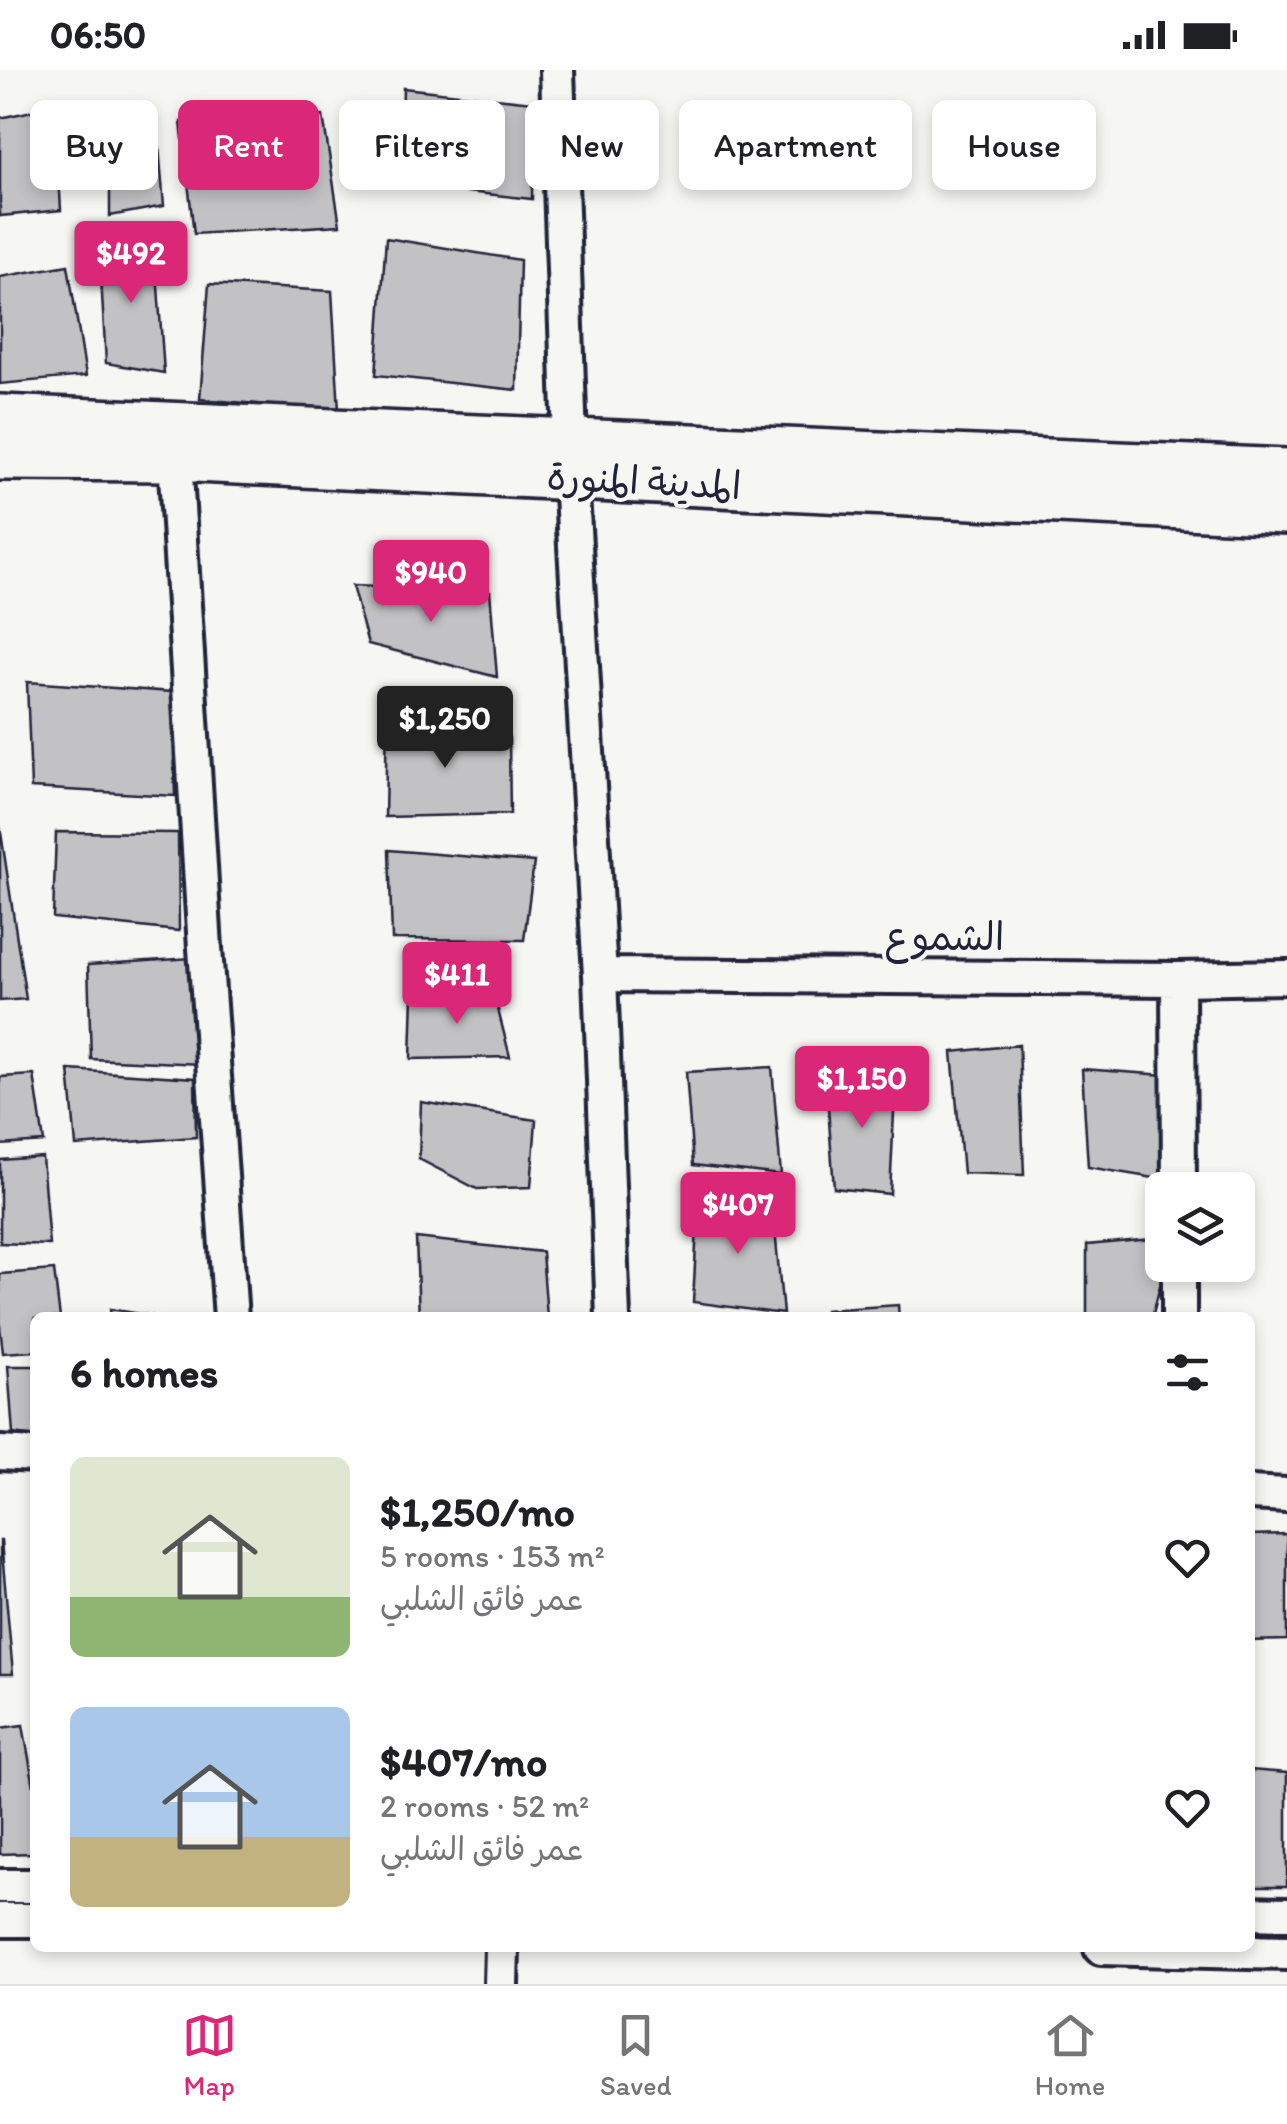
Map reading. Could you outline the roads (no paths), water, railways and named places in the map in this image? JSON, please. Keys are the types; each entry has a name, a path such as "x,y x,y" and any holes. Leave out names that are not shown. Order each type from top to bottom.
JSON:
{"main road":[{"path":"0,418 571,459 1287,472"},
{"name":"المدينة المنورة","path":"0,457 571,459 1287,511"}],"street":[{"path":"558,70 571,459 600,975 613,1312"},
{"path":"175,458 231,1312"},
{"name":"الشموع","path":"600,975 1287,977"},
{"path":"1178,979 1179,1172"},
{"path":"1179,1282 1179,1312"},
{"path":"0,1453 30,1454"},
{"path":"1255,1492 1287,1495"},
{"path":"0,1886 30,1886"},
{"path":"1255,1913 1287,1914"},
{"path":"0,1920 30,1920"},
{"path":"501,1984 502,1952"},
{"path":"1225,1952 1287,1954"}]}
